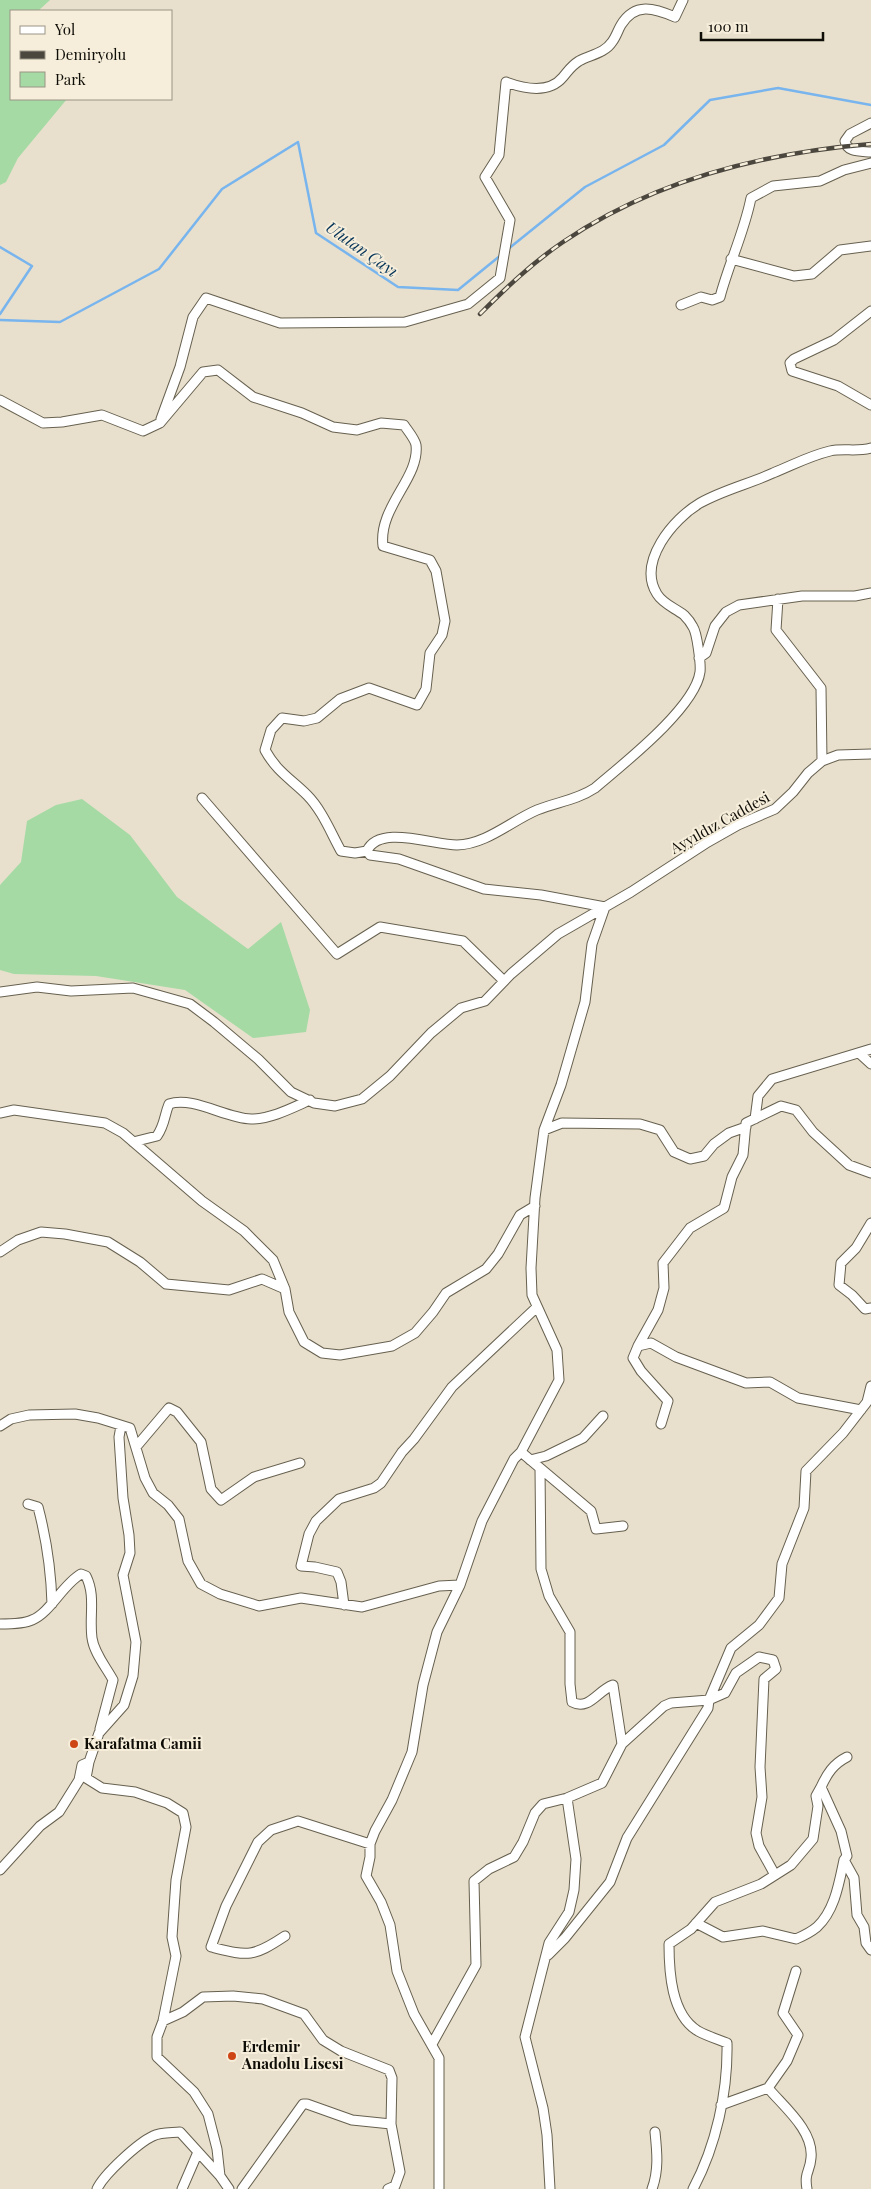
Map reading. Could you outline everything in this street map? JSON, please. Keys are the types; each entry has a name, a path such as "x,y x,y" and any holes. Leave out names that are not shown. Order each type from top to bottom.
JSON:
{"street":[{"path":"160,423 180,368 193,317 206,298 280,323 405,322 468,304 500,278 506,245 510,220 484,177 499,156 506,82 523,89 553,86 563,78 570,66 589,55 602,52 612,43 622,24 634,10 646,8 675,17 683,0"},
{"path":"871,123 850,134 845,141 846,146 850,150 871,152"},
{"path":"681,305 701,297 712,300 720,297 731,259 745,228 751,198 773,186 820,181 844,170 871,164"},
{"path":"731,259 794,276 803,276 818,270 840,250 871,246"},
{"path":"871,311 834,340 794,360 790,363 790,367 792,371 838,386 871,405"},
{"path":"0,400 43,423 62,422 102,415 143,431 160,423 203,372 218,370 253,397 302,413 334,427 357,430 381,423 404,425 416,444 413,464 388,512 381,533 383,546 430,560 436,571 445,620 442,635 430,653 426,689 417,705 369,688 340,699 317,718 304,721 282,718 271,730 265,750 273,766 308,795 321,813 341,851 354,854 367,851 374,840 381,837 409,838 458,845 486,838 536,811 583,796 614,772 686,702 698,681 700,670 694,628 683,615 658,595 653,586 654,558 660,544 679,518 711,498 774,473 805,458 832,451 865,450 871,448"},
{"path":"698,658 706,653 715,626 726,612 739,605 802,596 855,596 871,593"},
{"path":"778,599 776,630 821,688 822,762"},
{"name":"Ayyıldız Caddesi","path":"0,992 37,987 71,991 133,988 190,1004 258,1058 292,1092 310,1100 335,1106 362,1099 390,1076 431,1033 461,1008 485,1001 504,981 558,934 738,824 775,809 793,792 808,773 822,762 838,755 871,754"},
{"path":"202,798 337,954 380,928 463,941 504,981"},
{"path":"367,851 370,855 400,859 484,889 605,907 592,944 585,1002 561,1085 544,1130 534,1206 530,1268 532,1295 557,1350 559,1380 521,1452 514,1459 482,1521 460,1586 438,1632 423,1686 412,1752 392,1800 370,1844 370,1857 366,1876 381,1902 390,1926 397,1971 407,1997 414,2014 439,2058 439,2189"},
{"path":"755,1118 758,1096 772,1079 871,1049"},
{"path":"859,1053 871,1064"},
{"path":"133,1142 157,1136 164,1126 165,1113 169,1104 175,1102 200,1106 235,1117 252,1119 281,1113 310,1100"},
{"path":"661,1424 668,1401 641,1371 633,1358 658,1310 664,1288 663,1263 690,1228 724,1208 732,1177 743,1155 746,1122 781,1106 796,1110 813,1132 849,1165 871,1174"},
{"path":"0,1113 14,1110 106,1123 123,1133 202,1201 244,1231 273,1260 285,1289 290,1312 304,1342 322,1353 340,1354 392,1346 415,1333 446,1293 486,1269 498,1254 520,1214 534,1206"},
{"path":"544,1130 562,1122 640,1124 660,1130 674,1152 690,1159 704,1156 714,1144 729,1133 746,1127"},
{"path":"871,1223 856,1248 841,1264 839,1285 865,1309 871,1308"},
{"path":"0,1252 18,1240 41,1232 65,1234 108,1242 140,1262 166,1284 229,1290 262,1279 285,1289"},
{"path":"344,1605 341,1582 337,1572 301,1566 309,1534 316,1521 339,1499 374,1488 381,1483 452,1386 537,1307"},
{"path":"638,1346 651,1344 676,1357 746,1383 770,1382 798,1398 861,1410"},
{"path":"548,1955 565,1938 610,1882 628,1838 708,1708 709,1700 731,1648 759,1625 779,1598 782,1564 804,1508 806,1471 843,1433 861,1410 867,1402 871,1386"},
{"path":"136,1447 168,1408 177,1412 201,1442 211,1489 221,1500 254,1477 300,1463"},
{"path":"0,1426 11,1419 51,1414 75,1414 98,1418 130,1428 145,1478 153,1493 168,1505 179,1519 188,1561 201,1584 220,1594 259,1606 301,1598 362,1607 439,1586 460,1586"},
{"path":"530,1460 546,1456 583,1438 602,1416"},
{"path":"99,1733 124,1705 133,1676 136,1642 123,1575 130,1553 123,1498 119,1437 121,1426"},
{"path":"521,1452 591,1512 596,1529 623,1526"},
{"path":"540,1468 541,1569 550,1596 570,1632 572,1702 579,1705 585,1704 613,1685 622,1744"},
{"path":"28,1504 38,1507 44,1528 50,1556 52,1604"},
{"path":"0,1624 32,1620 52,1604 75,1578 81,1574 86,1576 91,1585 90,1618 92,1640 113,1680 86,1778 102,1788 135,1792 167,1803 183,1813 186,1826 176,1880 172,1937 176,1956 163,2021 157,2036 157,2057 194,2092 208,2114 217,2149 220,2176"},
{"path":"432,2044 476,1965 474,1881 489,1869 514,1857 523,1842 535,1813 543,1804 567,1798 602,1783 622,1744 664,1706 671,1703 709,1700 725,1693 736,1673 758,1657 773,1660 776,1669 764,1679 760,1767 762,1797 756,1834 759,1846 775,1875"},
{"path":"692,2189 705,2166 721,2104 728,2062 727,2043 696,2030 679,2010 672,1986 670,1944 691,1929 715,1902 761,1884 791,1865 813,1839 818,1806 816,1796 828,1774 838,1762 847,1757"},
{"path":"0,1870 40,1826 59,1812 79,1780 82,1765 89,1762"},
{"path":"696,1923 723,1937 763,1931 796,1940 816,1928 826,1916 836,1894 846,1856 841,1831 821,1787"},
{"path":"550,2189 547,2135 543,2108 525,2037 548,1955 549,1943 569,1912 574,1890 576,1859 567,1798"},
{"path":"285,1936 267,1948 244,1955 211,1947 226,1906 258,1842 271,1830 298,1821 370,1844"},
{"path":"844,1860 854,1878 857,1915 867,1924 866,1943 871,1950"},
{"path":"721,2104 768,2088 788,2061 798,2035 783,2013 796,1970"},
{"path":"163,2021 183,2012 203,1997 233,1996 263,1999 304,2014 323,2040 329,2044 341,2051 389,2070 392,2078 392,2124 400,2172 392,2188"},
{"path":"768,2088 804,2132 810,2144 812,2159 805,2177 807,2189"},
{"path":"242,2189 303,2104 352,2120 392,2124"},
{"path":"96,2189 124,2158 155,2134 180,2132 220,2176 229,2189"},
{"path":"652,2189 656,2178 655,2132"},
{"path":"182,2189 198,2152"}],"green space":[{"path":"0,0 50,0 39,10 10,10 10,100 66,100 18,158 6,182 0,185"},
{"path":"82,799 130,835 177,897 248,949 281,922 310,1010 306,1032 253,1038 185,990 96,976 14,974 0,970 0,885 21,862 27,821 56,805"}],"waterway":[{"name":"Ulutan Çayı","path":"507,250 585,187 664,145 710,100 778,88 871,105"},
{"name":"Ulutan Çayı","path":"0,320 60,322 159,269 222,189 298,142 316,233 398,287 458,290 501,255"},
{"name":"Ulutan Çayı","path":"0,247 32,266 0,314"}],"railway":[{"path":"480,314 541,258 598,220 634,202 710,173 750,163 790,154 871,144"}],"place":[{"name":"Karafatma Camii","path":"74,1744"},
{"name":"Erdemir Anadolu Lisesi","path":"232,2056"}]}
